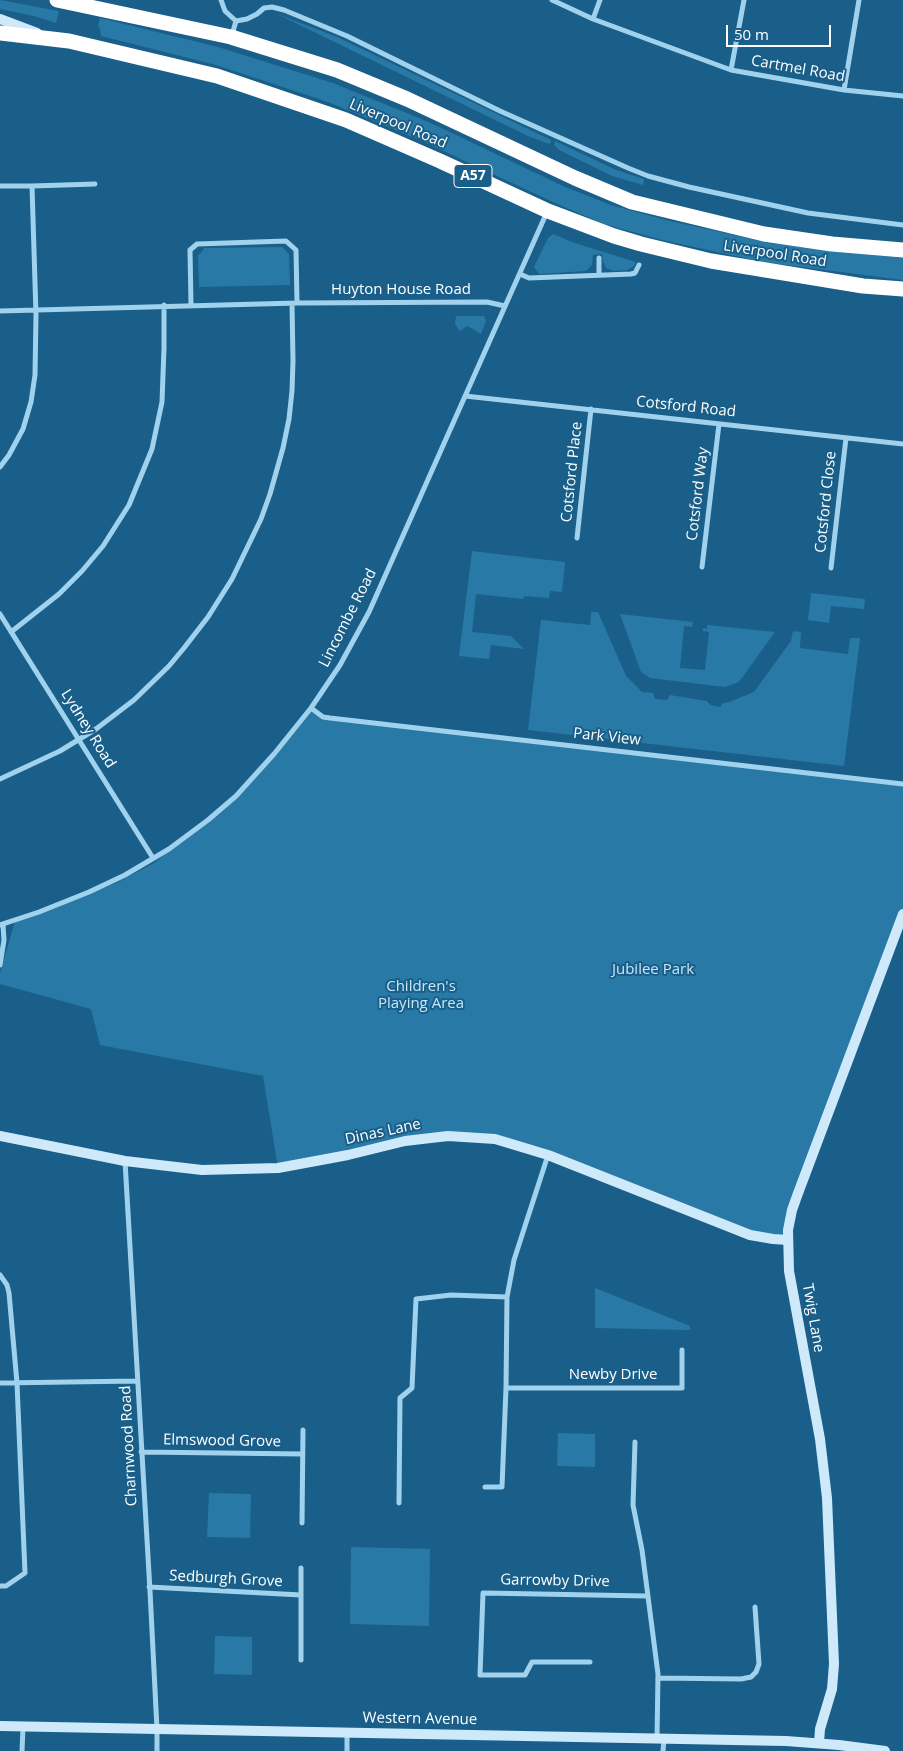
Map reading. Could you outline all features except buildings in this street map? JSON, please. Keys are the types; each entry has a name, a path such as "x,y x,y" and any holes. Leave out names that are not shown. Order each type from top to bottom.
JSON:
{"highway":[{"name":"Liverpool Road","path":"57,0 231,37 337,70 407,99 575,178 632,202 764,234 832,244 903,250"},
{"name":"Liverpool Road","path":"0,33 49,38 96,46 217,76 346,120 548,211 614,236 711,261 863,286 903,289"}],"street":[{"path":"221,0 225,11 236,21"},
{"name":"Cartmel Road","path":"552,0 593,18 731,70 844,90 903,96"},
{"path":"593,18 600,0"},
{"path":"731,70 744,0"},
{"path":"844,90 859,0"},
{"path":"236,21 247,19 264,8 272,7 311,20 386,54 500,111 648,176 808,213 903,225"},
{"name":"Liverpool Road","path":"0,19 49,38"},
{"path":"231,37 236,21"},
{"path":"0,186 95,184"},
{"path":"0,467 23,429 31,402 37,355 32,186"},
{"name":"Lincombe Road","path":"1,925 89,892 124,875 169,849 236,796 274,754 311,708 340,665 360,629 548,211"},
{"path":"0,780 40,762 79,739 114,716 153,683 196,634 232,579 252,541 270,494 289,419 293,361 296,250 286,241 197,244 190,250 191,305"},
{"path":"599,258 600,275"},
{"path":"520,274 529,278 631,274 635,273 639,265"},
{"name":"Huyton House Road","path":"0,311 164,305 294,303 487,302 505,306"},
{"path":"11,632 59,594 82,572 129,506 152,448 162,402 164,305"},
{"name":"Cotsford Road","path":"465,396 903,444"},
{"name":"Cotsford Place","path":"577,538 591,409"},
{"name":"Cotsford Way","path":"702,566 719,424"},
{"name":"Cotsford Close","path":"831,568 846,438"},
{"name":"Lydney Road","path":"0,614 153,858"},
{"name":"Park View","path":"311,708 323,717 330,718 903,784"},
{"name":"Twig Lane","path":"819,1743 820,1729 832,1689 834,1664 827,1498 820,1439 789,1271 788,1240 790,1220 797,1196 903,914"},
{"path":"0,965 4,940 1,925"},
{"name":"Dinas Lane","path":"0,1136 125,1161 202,1170 278,1168 348,1155 405,1140 448,1136 495,1139 548,1155 750,1235 773,1240 788,1240"},
{"path":"484,1487 502,1487 507,1297 514,1260 548,1155"},
{"name":"Charnwood Road","path":"125,1161 150,1587 157,1729 156,1751"},
{"path":"0,1275 7,1285 9,1293 17,1383 25,1573 6,1586 0,1586"},
{"path":"399,1503 400,1398 412,1388 416,1299 451,1295 507,1297"},
{"name":"Newby Drive","path":"506,1388 682,1388 682,1350"},
{"path":"0,1383 137,1381"},
{"name":"Elmswood Grove","path":"302,1523 304,1430"},
{"path":"635,1442 633,1505 642,1550 658,1678 660,1739 663,1751"},
{"name":"Elmswood Grove","path":"141,1452 303,1454"},
{"name":"Sedburgh Grove","path":"301,1568 301,1660"},
{"name":"Sedburgh Grove","path":"150,1587 301,1595"},
{"name":"Garrowby Drive","path":"590,1662 532,1662 525,1675 480,1675 482,1593 647,1596"},
{"path":"658,1678 741,1679 750,1677 756,1672 759,1664 755,1607"},
{"name":"Western Avenue","path":"0,1726 819,1743 839,1748 885,1751"},
{"path":"22,1751 23,1727"},
{"path":"347,1733 347,1751"}],"green space":[{"path":"0,0 59,11 56,23 0,9"},
{"path":"277,14 337,37 551,140 550,144 530,137"},
{"path":"100,18 218,47 333,83 431,123 565,187 611,205 666,220 770,243 903,258 903,280 763,262 662,240 604,224 422,141 328,102 216,65 101,36 98,26"},
{"path":"555,141 616,170 644,179 643,185 612,176 559,150 554,145"},
{"path":"553,234 572,242 636,262 634,266 627,270 613,271 606,268 602,254 593,255 592,265 586,271 539,274 534,267 548,238"},
{"path":"282,247 289,254 290,285 199,287 198,255 204,248"},
{"path":"456,316 484,316 486,321 481,334 467,326 460,331 455,324"},
{"path":"472,551 565,562 562,592 550,591 549,598 524,596 523,599 476,594 472,632 511,636 524,649 491,645 489,659 459,656"},
{"path":"811,593 865,599 864,609 831,606 829,623 808,620"},
{"path":"591,612 598,612 626,676 642,692 653,693 655,699 667,700 670,695 707,701 710,705 720,707 723,703 754,692 791,641 793,631 801,632 800,648 848,654 850,638 860,638 844,766 528,730 541,620 590,625"},
{"path":"620,614 693,622 692,627 684,626 680,668 705,670 709,632 703,631 703,628 707,629 707,625 775,632 739,682 725,687 650,678 641,672"},
{"name":"Jubilee Park","path":"311,708 323,717 903,784 903,914 835,1095 788,1240 743,1233 495,1139 448,1136 278,1168 263,1076 100,1045 91,1009 0,984 0,973 15,921 118,882 154,863 236,796"},
{"path":"595,1288 690,1326 690,1330 595,1328"},
{"path":"558,1433 595,1434 595,1467 557,1466"},
{"path":"209,1493 251,1494 250,1538 207,1537"},
{"path":"351,1547 430,1549 429,1626 350,1624"},
{"path":"215,1636 252,1637 252,1675 214,1674"}],"park label":[{"name":"Children's Playing Area","path":"421,996"}]}
